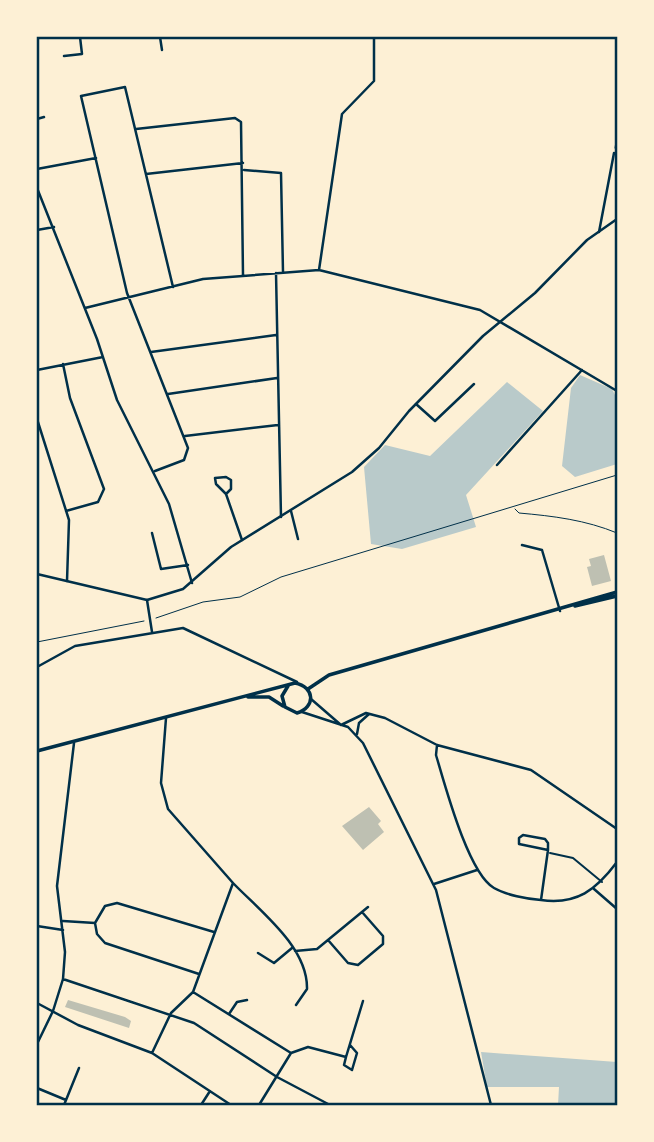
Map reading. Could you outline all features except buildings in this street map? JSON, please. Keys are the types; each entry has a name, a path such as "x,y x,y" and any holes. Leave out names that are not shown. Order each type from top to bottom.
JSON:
{"main road":[{"path":"308,689 329,675 617,594"},
{"path":"37,751 288,686 300,684 308,689 311,699 302,712 292,712 269,697 246,697"},
{"path":"285,707 282,696 288,686"}],"street":[{"path":"64,57 82,54 80,37"},
{"path":"160,37 162,50"},
{"path":"319,270 342,114 374,81 374,37"},
{"path":"155,471 184,460 188,448 130,297 81,96 125,87 173,287"},
{"path":"37,119 44,117"},
{"path":"135,129 235,118 242,122 243,275"},
{"path":"599,232 614,153"},
{"path":"37,169 96,158"},
{"path":"146,174 243,163"},
{"path":"243,170 281,173 283,272"},
{"path":"37,188 85,308 117,400 155,471 192,583"},
{"path":"37,574 147,600 183,589 242,540 352,472 379,448 416,404 483,336 617,219"},
{"path":"37,230 54,227"},
{"path":"85,308 203,279 319,270 480,310 503,321 617,391"},
{"path":"276,273 281,517"},
{"path":"151,352 277,335"},
{"path":"37,370 103,356"},
{"path":"63,364 70,398 104,489 98,502 66,511"},
{"path":"497,465 582,370"},
{"path":"168,394 277,379"},
{"path":"431,425 474,384"},
{"path":"416,404 435,421"},
{"path":"37,419 69,520 66,581"},
{"path":"185,436 278,425"},
{"path":"226,494 231,489 231,480 226,477 215,478 216,484 226,494 242,540"},
{"path":"291,510 298,539"},
{"path":"152,533 161,569 188,565"},
{"path":"522,545 542,550 560,611"},
{"path":"147,600 152,632"},
{"path":"37,667 75,646 152,632 190,629 300,684"},
{"path":"284,675 288,686"},
{"path":"311,699 357,735 394,801 434,884 491,1105"},
{"path":"302,712 341,725 362,713 385,718 437,745 531,770 617,829"},
{"path":"357,735 359,723 369,714"},
{"path":"166,719 161,783 168,809 294,950 307,982 307,989 296,1005"},
{"path":"37,1044 53,1011 63,979 63,930 57,886 75,741"},
{"path":"437,745 436,755 477,870 493,888 559,903 580,898 594,889 617,862"},
{"path":"541,900 547,851 545,839 523,835 519,838 519,844 547,851 573,858 602,882"},
{"path":"434,884 477,870"},
{"path":"152,1053 171,1013 193,992 233,883"},
{"path":"594,889 617,909"},
{"path":"199,974 105,943 97,934 95,923 105,906 117,904 214,932"},
{"path":"258,953 274,963 294,950 317,949 368,907"},
{"path":"328,940 348,964 358,965 383,944 383,936 362,912"},
{"path":"62,921 95,923"},
{"path":"37,926 63,930"},
{"path":"63,979 171,1013 194,1023 277,1077 330,1105"},
{"path":"193,992 291,1053"},
{"path":"229,1014 237,1002 247,1000"},
{"path":"350,1045 357,1053 352,1070 344,1065 363,1001"},
{"path":"37,1003 78,1024 152,1053 231,1105"},
{"path":"258,1105 291,1053 308,1047 346,1057"},
{"path":"64,1105 79,1068"},
{"path":"37,1088 66,1100"},
{"path":"201,1105 210,1091"}],"path":[{"path":"614,153 617,135"},
{"path":"37,642 150,620 203,602 240,597 281,578 617,475"},
{"path":"513,507 519,513 558,517 617,533"}],"shaded area":[{"path":"580,375 612,389 617,399 617,464 575,477 562,466 571,388"},
{"path":"507,382 543,411 466,495 476,527 402,549 371,544 364,467 385,445 430,456"},
{"path":"481,1052 617,1062 617,1105 558,1105 559,1087 487,1087"}]}
